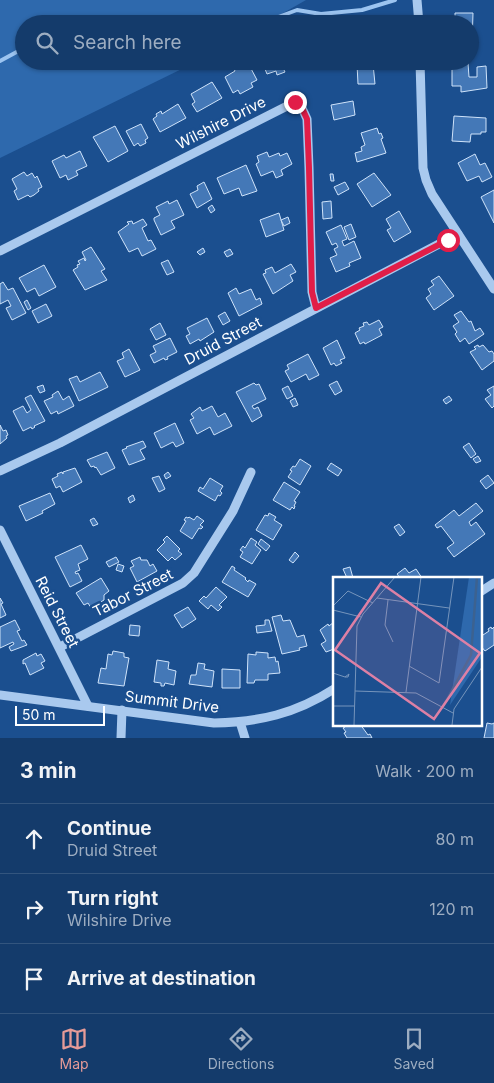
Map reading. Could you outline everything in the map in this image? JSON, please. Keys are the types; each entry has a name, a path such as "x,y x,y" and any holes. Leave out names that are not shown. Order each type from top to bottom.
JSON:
{"street":[{"path":"417,0 418,15"},
{"path":"420,70 422,148 426,180 494,289"},
{"name":"Wilshire Drive","path":"0,251 295,102 302,108 307,119 312,292 316,308"},
{"name":"Druid Street","path":"0,471 60,443 458,234"},
{"name":"Tabor Street","path":"60,647 183,583 194,573 233,511 251,472"},
{"name":"Reid Street","path":"0,530 88,706"},
{"path":"482,591 494,583"},
{"name":"Summit Drive","path":"0,695 214,723 240,722 281,715 298,709 333,690"},
{"path":"122,710 122,738"},
{"path":"240,722 245,738"}],"shaded area":[{"path":"0,0 306,0 280,15 15,15 15,70 180,70 0,158"}],"building":[{"path":"455,13 473,13 473,15 455,15"},
{"path":"486,66 487,88 461,92 461,86 452,86 452,70 468,70 469,77 477,77 479,67"},
{"path":"252,70 257,80 251,83 253,87 240,94 238,90 233,93 225,77 235,71"},
{"path":"265,70 284,70 285,72 277,75 276,71 267,74"},
{"path":"357,70 374,70 375,84 358,84"},
{"path":"212,82 222,98 197,112 192,104 195,102 191,94"},
{"path":"353,101 355,115 334,120 331,105"},
{"path":"178,104 186,118 160,132 153,119 157,116 156,114 161,111 162,114"},
{"path":"454,116 486,118 486,132 471,134 470,142 452,141"},
{"path":"141,124 148,138 145,140 146,143 140,146 138,143 134,146 126,131"},
{"path":"115,126 128,151 108,162 93,137"},
{"path":"377,128 383,138 381,139 386,153 357,162 355,153 362,151 361,147 365,145 361,133"},
{"path":"80,151 87,166 76,171 78,175 68,180 66,175 60,178 52,161 64,155 66,158"},
{"path":"267,152 269,157 279,153 280,156 287,153 292,164 281,170 283,175 276,178 273,171 261,176 256,164 259,162 257,156"},
{"path":"475,154 480,165 485,163 492,177 482,182 479,176 467,181 458,163"},
{"path":"246,165 257,191 242,196 239,188 224,194 217,178"},
{"path":"24,172 27,176 32,173 35,178 37,176 42,187 34,195 30,197 28,195 18,200 14,191 17,189 12,179"},
{"path":"374,173 391,195 372,207 357,184"},
{"path":"330,174 333,174 334,181 331,181"},
{"path":"204,182 212,199 197,208 190,194 198,190 197,186"},
{"path":"345,182 349,189 338,195 334,187"},
{"path":"494,190 494,223 481,197"},
{"path":"177,200 184,215 171,221 175,228 161,235 154,220 154,218 160,215 156,207 168,201 169,204"},
{"path":"331,201 332,218 323,219 322,202"},
{"path":"212,205 215,210 211,213 208,208"},
{"path":"399,211 411,232 394,242 387,230 391,228 386,219"},
{"path":"279,213 284,230 266,237 260,220"},
{"path":"288,217 290,223 284,226 281,220"},
{"path":"143,219 147,225 142,228 148,241 151,240 156,249 142,256 138,248 129,252 118,232 129,224 127,222 132,221 133,224"},
{"path":"351,224 356,237 349,240 344,227"},
{"path":"341,225 347,239 342,241 344,246 354,241 361,258 349,263 350,266 336,272 330,258 337,255 334,249 338,247 336,243 332,245 326,232"},
{"path":"91,247 105,269 101,271 107,280 85,290 73,270 80,264 78,261 84,258 86,260 82,252"},
{"path":"203,248 205,252 200,255 197,252"},
{"path":"230,249 233,254 227,257 224,252"},
{"path":"168,260 174,272 167,275 161,263"},
{"path":"291,264 296,272 290,275 293,281 273,294 263,274 266,273 265,270 272,267 275,273"},
{"path":"44,265 56,287 39,296 35,288 27,292 19,278"},
{"path":"439,276 454,296 434,310 426,298 431,294 428,289 434,285 431,281"},
{"path":"3,282 8,290 13,288 26,313 12,320 6,308 11,306 8,300 0,304 0,284"},
{"path":"236,288 239,294 251,289 256,300 260,298 262,304 239,316 228,293"},
{"path":"27,300 31,308 28,310 24,302"},
{"path":"46,304 52,316 38,323 32,311"},
{"path":"461,311 469,322 471,321 475,331 480,328 484,334 469,344 465,338 460,342 453,326 459,322 454,315"},
{"path":"225,312 230,321 223,325 218,316"},
{"path":"207,318 214,332 200,341 199,339 190,344 186,336 190,334 187,328"},
{"path":"379,320 383,327 379,329 382,335 365,344 364,342 360,344 355,333 364,326 363,323 367,322 369,325"},
{"path":"160,323 166,335 156,340 150,329"},
{"path":"170,338 177,352 167,357 168,359 165,360 164,358 154,363 150,355 156,352 153,346"},
{"path":"337,340 345,358 340,360 342,363 336,366 334,363 331,365 323,348"},
{"path":"478,345 479,347 483,345 489,352 492,351 494,354 494,361 482,370 470,352 476,349 474,347"},
{"path":"129,349 140,370 125,377 117,361 124,358 122,353"},
{"path":"308,354 319,375 309,380 306,374 291,382 285,371 289,369 287,365"},
{"path":"100,372 108,387 79,401 69,379 77,376 80,382"},
{"path":"337,381 342,391 335,395 329,385"},
{"path":"254,383 256,385 259,384 266,399 252,406 254,409 258,407 262,416 252,422 236,392"},
{"path":"43,385 45,391 40,393 37,387"},
{"path":"288,386 293,396 287,399 282,389"},
{"path":"494,386 494,406 492,408 485,399 491,395 487,390"},
{"path":"58,391 63,400 69,396 74,406 58,414 57,411 51,414 44,401 53,397 52,395"},
{"path":"31,395 45,421 34,426 32,429 31,427 23,431 13,411 23,406 27,413 31,410 25,398"},
{"path":"449,396 452,400 446,404 443,400"},
{"path":"295,398 298,405 293,407 290,401"},
{"path":"212,406 218,417 225,413 232,426 214,435 210,427 197,434 190,420 194,418 191,414 200,407 202,411"},
{"path":"175,423 184,443 176,447 173,442 161,448 154,433"},
{"path":"0,425 3,431 6,430 8,435 0,444"},
{"path":"143,441 146,447 140,450 145,459 129,465 122,450"},
{"path":"469,443 476,454 471,458 463,447"},
{"path":"107,452 115,468 101,475 96,467 91,467 87,460"},
{"path":"478,456 481,461 476,463 473,459"},
{"path":"300,459 311,466 300,485 288,477 292,471 290,470 293,466 295,467"},
{"path":"331,463 342,470 338,476 327,469"},
{"path":"75,468 82,482 63,492 60,486 56,488 52,479 58,476 57,474 62,472 63,474 63,472"},
{"path":"168,472 171,476 166,479 164,475"},
{"path":"488,475 494,483 486,489 480,481"},
{"path":"159,476 165,489 159,492 152,478"},
{"path":"210,478 223,486 220,491 222,493 220,496 218,495 215,501 198,491 200,487 203,489"},
{"path":"284,482 300,492 294,501 296,502 294,509 292,507 290,510 273,500"},
{"path":"50,493 55,504 42,511 43,513 26,521 19,506"},
{"path":"133,495 135,500 130,503 128,498"},
{"path":"476,503 483,511 469,522 471,526 476,522 485,534 454,557 447,548 454,543 441,526 437,528 435,525 454,510 459,516"},
{"path":"269,513 276,517 274,520 282,525 273,540 256,530 265,515 268,516"},
{"path":"197,516 204,521 200,525 203,527 199,528 192,539 180,531 186,521 184,520 186,517 194,520"},
{"path":"94,518 98,524 93,526 90,520"},
{"path":"399,524 405,532 400,536 394,527"},
{"path":"167,536 180,549 178,551 182,554 175,560 172,557 168,561 157,550 165,542 163,540"},
{"path":"251,538 257,542 255,545 261,550 252,564 240,557 243,552 240,550 243,546 245,548"},
{"path":"261,539 270,546 266,551 258,544"},
{"path":"81,545 88,559 78,564 80,570 75,572 76,574 78,573 82,581 70,587 55,557"},
{"path":"295,552 299,556 293,563 289,560"},
{"path":"116,557 119,562 109,567 106,562"},
{"path":"140,557 141,560 147,560 150,566 153,564 157,571 137,582 130,568 134,566 131,561"},
{"path":"118,564 124,566 122,572 116,570"},
{"path":"232,566 248,582 249,580 256,584 248,597 222,582"},
{"path":"350,567 353,577 347,577 343,569"},
{"path":"405,568 409,573 416,569 421,577 399,577 397,574"},
{"path":"101,578 109,591 104,595 104,600 91,608 88,603 84,605 76,593"},
{"path":"216,587 227,597 219,605 222,607 218,611 211,605 208,609 199,601 204,596 206,598"},
{"path":"0,598 6,615 0,618"},
{"path":"188,607 196,619 182,628 174,615"},
{"path":"281,615 283,621 290,620 297,637 304,635 307,646 299,648 300,650 282,654 272,617"},
{"path":"15,620 20,630 17,631 22,641 24,640 27,645 11,651 9,647 14,644 13,642 0,648 0,627"},
{"path":"265,620 269,620 272,631 257,633 256,626 265,625"},
{"path":"333,623 333,649 326,652 321,644 326,641 320,630 328,624 329,626"},
{"path":"130,625 140,626 139,636 129,635"},
{"path":"494,627 494,645 485,651 482,647 482,636 489,631 488,629"},
{"path":"113,651 124,653 124,657 129,658 124,686 98,683 101,668 106,669 108,654 112,655"},
{"path":"256,652 268,653 268,658 275,657 276,662 278,661 280,673 268,674 268,680 255,680 254,683 247,683 248,654 256,655"},
{"path":"36,653 37,656 41,654 45,661 41,663 44,668 30,675 25,663 23,664 23,660"},
{"path":"157,660 169,662 168,669 176,671 174,685 165,683 164,686 161,686 161,683 154,682"},
{"path":"198,663 205,664 204,669 214,671 212,687 189,684 191,675 196,675"},
{"path":"222,669 240,670 240,688 222,688"},
{"path":"487,723 494,723 494,738 484,738"},
{"path":"361,726 372,738 347,738 343,728"}],"waterway":[{"path":"284,15 297,10 321,14 362,10 395,0"},
{"path":"0,61 15,53"}],"route":[{"path":"295,102 302,108 307,119 312,292 316,308 448,240"}]}
